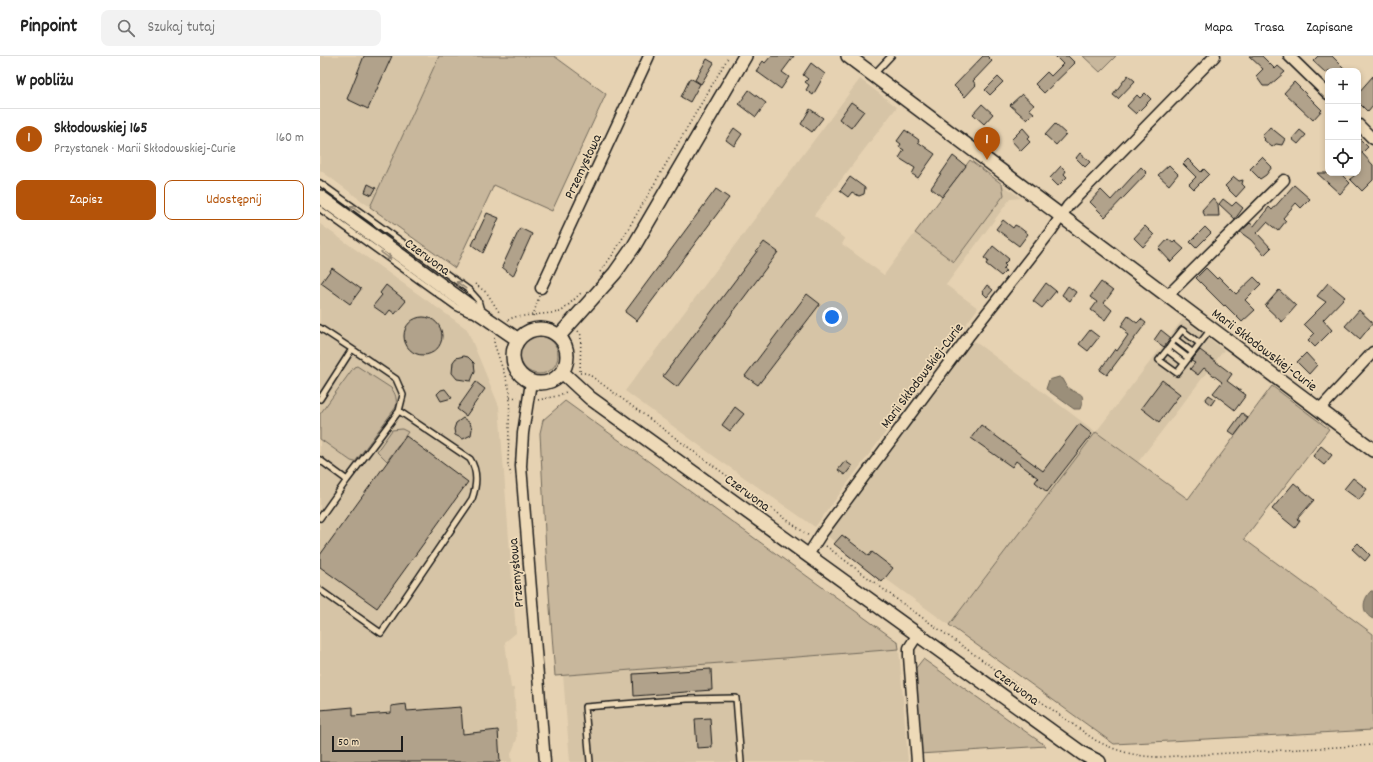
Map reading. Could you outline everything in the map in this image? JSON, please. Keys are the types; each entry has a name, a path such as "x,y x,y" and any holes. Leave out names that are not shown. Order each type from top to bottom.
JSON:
{"main road":[{"path":"559,336 615,273 634,246 745,56"},
{"name":"Marii Skłodowskiej-Curie","path":"848,56 1373,450"},
{"name":"Czerwona","path":"320,197 517,339"},
{"path":"535,329 548,330 559,336 567,352 567,361 562,372 550,382 541,384 531,382 517,372 513,363 512,354 517,339 527,332 535,329"},
{"name":"Czerwona","path":"562,372 590,398 1083,754 1099,762"}],"street":[{"name":"Przemysłowa","path":"541,288 649,56"},
{"name":"Marii Skłodowskiej-Curie","path":"808,555 1068,206 1215,56"},
{"path":"1289,56 1325,91"},
{"path":"1361,127 1373,139"},
{"path":"1167,296 1284,180"},
{"path":"1319,410 1373,352"},
{"name":"Przemysłowa","path":"531,382 523,433 521,466 545,762"},
{"path":"917,762 909,648 918,634"}],"lane":[{"path":"873,75 891,56"},
{"path":"320,183 469,290 478,300 482,315 468,313 456,307 320,209"},
{"path":"320,328 396,380 403,395 399,411 320,518"},
{"path":"1199,343 1182,330 1160,360 1177,373 1211,328"},
{"path":"1175,339 1192,352"},
{"path":"1171,345 1188,358"},
{"path":"320,399 352,349"},
{"path":"1167,350 1184,363"},
{"path":"320,590 381,633 472,499 476,487 476,476 474,466 470,459 399,411"},
{"path":"320,460 347,480"},
{"path":"590,762 585,707 687,699 736,698 741,762"}],"path":[{"path":"600,272 614,253 729,56"},
{"path":"533,316 541,288"},
{"path":"508,319 561,312 585,289"},
{"path":"581,334 580,373 587,373 817,541 1095,740 1118,751 1146,757 1373,745"},
{"path":"495,339 494,343 510,391 508,464 512,478"},
{"path":"536,400 557,396 567,392"},
{"path":"510,398 519,397"}],"shaded area":[{"path":"320,56 439,56 370,207 320,170"},
{"path":"439,56 554,56 606,94 552,211 494,185 455,268 370,207"},
{"path":"1083,56 1116,56 1100,72"},
{"path":"860,79 897,107 814,215 845,239 842,244 884,275 915,233 954,262 1004,195 1002,184 1021,198 1010,199 946,285 978,308 815,527 715,457 625,391"},
{"path":"970,160 1002,184 1004,195 954,262 915,233"},
{"path":"320,224 467,329 499,406 516,633 505,642 511,688 514,688 517,739 511,754 512,762 320,762"},
{"path":"1183,319 1224,350 1138,462 1096,432"},
{"path":"535,336 543,336 553,341 557,348 557,362 553,369 543,374 535,374 525,369 523,366 520,359 520,351 525,341 528,339"},
{"path":"974,341 1096,432 949,625 827,536"},
{"path":"357,366 391,388 395,395 396,407 355,462 351,461 320,439 320,414 354,367"},
{"path":"1059,377 1063,379 1068,388 1081,394 1083,399 1080,409 1074,409 1046,389 1049,380"},
{"path":"1272,386 1329,429 1244,539 1373,634 1373,730 1114,744 949,625 1096,432 1188,499"},
{"path":"565,401 898,642 899,649 555,676 546,552 540,433 543,420"},
{"path":"402,429 408,432 387,461 377,451 392,430"},
{"path":"1371,591 1373,591 1373,619 1366,613 1364,606 1366,598"},
{"path":"899,649 908,762 570,762 563,675"},
{"path":"923,659 1046,746 919,754 912,673"}],"building":[{"path":"364,56 392,56 368,109 347,99"},
{"path":"771,56 794,56 782,72 789,77 781,89 756,71 763,61 765,63"},
{"path":"983,56 987,56 992,61 973,81 976,85 965,97 954,86"},
{"path":"1055,56 1068,56 1075,63 1044,93 1035,84 1047,72 1051,76 1063,64"},
{"path":"1249,56 1262,56 1275,69 1278,66 1285,72 1269,86 1263,86 1256,76 1263,69"},
{"path":"1318,56 1332,56 1344,68 1325,68 1325,72 1313,61"},
{"path":"707,59 714,63 701,84 695,80"},
{"path":"811,63 825,74 813,95 806,90 809,85 805,82 808,79 803,75"},
{"path":"1128,75 1135,81 1118,99 1113,95"},
{"path":"1373,76 1373,106 1368,112 1361,105 1361,90"},
{"path":"998,77 1003,82 990,95 985,90"},
{"path":"690,78 700,84 690,102 681,97"},
{"path":"1294,82 1322,110 1313,120 1284,93"},
{"path":"749,90 766,103 756,117 739,104"},
{"path":"1145,93 1151,99 1136,114 1127,106 1137,95 1140,98"},
{"path":"1022,94 1034,105 1029,109 1034,113 1027,120 1010,105"},
{"path":"851,102 864,111 851,128 839,119"},
{"path":"982,104 993,114 984,124 973,114"},
{"path":"810,109 823,118 812,132 801,124"},
{"path":"1055,124 1066,134 1056,145 1045,135"},
{"path":"1270,127 1285,139 1282,145 1276,144 1272,147 1264,140 1265,139 1262,136"},
{"path":"734,128 742,134 734,146 726,140"},
{"path":"1023,128 1030,136 1027,139 1030,142 1021,151 1011,140"},
{"path":"905,130 919,140 918,142 935,154 918,178 912,174 915,168 899,158 904,150 899,147 901,144 897,141"},
{"path":"1300,130 1306,135 1298,144 1292,139"},
{"path":"1361,140 1368,147 1362,153 1373,165 1373,180 1362,191 1350,179 1354,176 1361,176"},
{"path":"1080,153 1090,162 1085,167 1076,158"},
{"path":"953,156 966,166 942,197 931,188"},
{"path":"1262,157 1272,167 1266,175 1260,179 1250,169"},
{"path":"1188,159 1201,172 1204,169 1209,174 1194,189 1189,184 1196,177 1183,164"},
{"path":"1169,165 1178,174 1169,185 1158,175"},
{"path":"1061,166 1066,171 1064,174 1067,177 1058,186 1050,178"},
{"path":"1141,167 1147,173 1105,217 1090,202 1101,190 1111,200"},
{"path":"1317,173 1325,173 1325,176 1343,176 1350,183 1340,194"},
{"path":"850,177 865,188 864,194 859,196 852,192 848,197 840,191"},
{"path":"1234,177 1239,181 1243,180 1242,184 1245,187 1236,197 1225,186"},
{"path":"368,184 376,188 372,195 365,192"},
{"path":"1294,185 1310,199 1301,208 1296,203 1283,218 1286,221 1278,231 1267,222 1257,233 1271,248 1264,255 1251,240 1240,232 1250,223 1254,226 1269,207 1272,210"},
{"path":"716,189 729,198 637,321 625,312"},
{"path":"1213,198 1218,204 1219,216 1205,216 1202,210"},
{"path":"1223,199 1232,206 1236,202 1243,208 1235,219 1219,204"},
{"path":"487,213 499,218 483,253 472,245"},
{"path":"1003,220 1013,228 1015,225 1028,234 1019,246 996,229"},
{"path":"1145,226 1154,235 1143,247 1134,238"},
{"path":"1205,227 1211,233 1196,248 1190,242"},
{"path":"520,228 532,234 513,276 502,267"},
{"path":"1168,239 1173,243 1175,241 1184,249 1171,262 1159,249"},
{"path":"764,242 778,252 677,387 663,376"},
{"path":"993,246 1009,259 1004,264 1006,266 1003,269 1006,271 1001,276 986,264 988,261 984,258"},
{"path":"332,268 361,289 350,304 321,283"},
{"path":"1206,268 1217,279 1219,277 1236,294 1254,277 1261,284 1245,300 1255,310 1242,322 1196,278"},
{"path":"1101,282 1113,291 1104,303 1112,310 1105,320 1091,310 1097,302 1090,297"},
{"path":"1046,283 1056,291 1042,308 1033,301"},
{"path":"1328,283 1345,297 1323,320 1332,330 1315,347 1308,340 1314,334 1304,324 1326,302 1317,296"},
{"path":"386,285 406,301 395,314 390,310 386,315 373,306 382,295 380,293"},
{"path":"987,285 993,290 987,297 982,292"},
{"path":"1068,286 1076,292 1070,301 1062,295"},
{"path":"1279,290 1296,306 1282,322 1265,306"},
{"path":"807,294 820,304 758,385 745,376"},
{"path":"1359,310 1373,323 1360,339 1345,326"},
{"path":"1128,316 1137,323 1141,319 1146,323 1107,375 1100,370 1115,349 1117,351 1128,335 1125,333 1127,331 1121,326"},
{"path":"419,317 427,317 437,322 441,329 441,343 437,350 427,355 419,355 409,350 407,347 404,340 404,332 409,322 412,320"},
{"path":"1090,330 1099,337 1088,351 1079,344"},
{"path":"1161,330 1171,338 1164,347 1154,340"},
{"path":"1200,350 1232,374 1227,381 1246,395 1235,410 1213,393 1222,382 1204,368 1198,375 1190,369 1195,363 1191,361"},
{"path":"1306,353 1317,365 1309,374 1297,362"},
{"path":"464,356 468,357 474,363 475,371 471,381 457,379 452,373 453,362 456,358"},
{"path":"1162,380 1180,394 1159,422 1141,408"},
{"path":"476,382 485,389 466,416 457,409"},
{"path":"445,389 452,398 441,401 437,394 441,390"},
{"path":"1209,395 1215,399 1211,405 1205,400"},
{"path":"735,407 744,414 730,431 722,425"},
{"path":"1242,413 1248,418 1235,435 1229,431"},
{"path":"463,418 470,423 472,429 471,435 463,439 455,435 454,429 456,423"},
{"path":"1079,424 1092,434 1047,492 1035,482 1038,478 1016,461 1012,467 971,438 981,425 1043,471"},
{"path":"406,436 468,482 377,608 320,567 320,555"},
{"path":"1321,446 1332,455 1324,465 1313,456"},
{"path":"845,461 852,466 845,475 838,470"},
{"path":"1353,478 1367,489 1359,500 1344,489"},
{"path":"1294,483 1314,500 1297,519 1300,521 1295,528 1272,509"},
{"path":"842,535 869,556 872,552 893,568 882,582 834,544"},
{"path":"1358,543 1370,555 1365,561 1352,549"},
{"path":"711,669 712,690 634,696 633,674"},
{"path":"406,704 407,711 461,707 463,734 498,730 500,762 320,762 320,710 353,707 353,716 391,713 391,706"},
{"path":"710,718 712,747 697,748 695,719"}],"place":[{"name":"Skłodowskiej 165","path":"987,160"}]}
